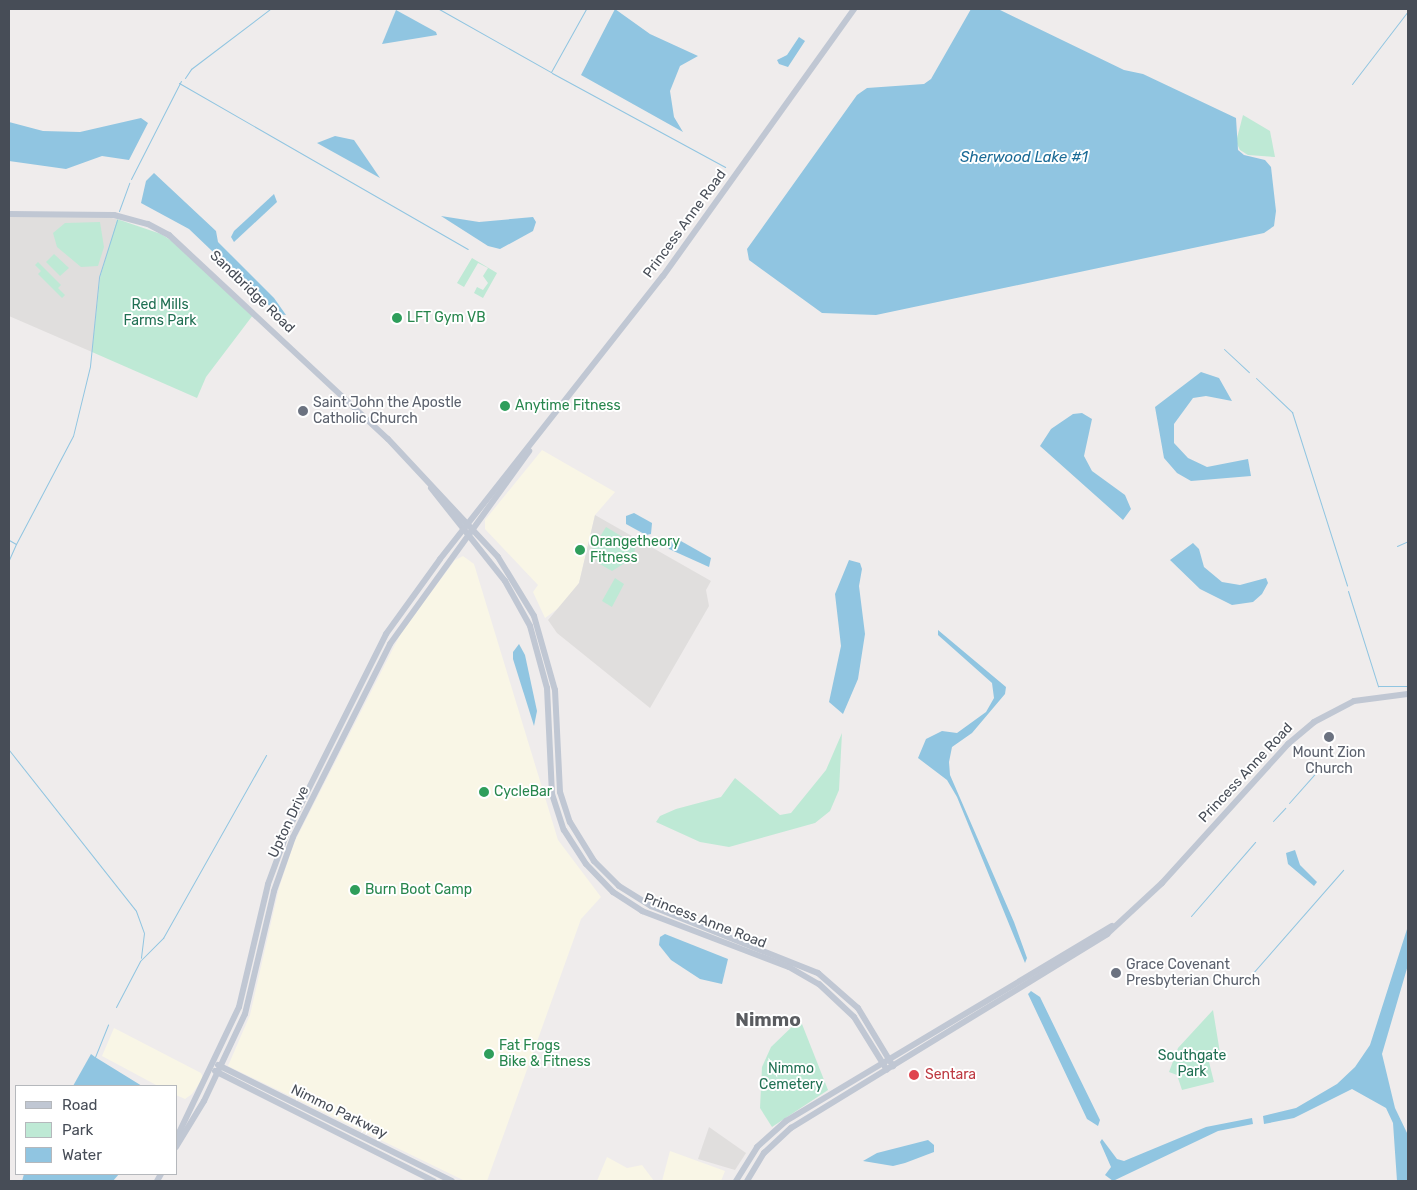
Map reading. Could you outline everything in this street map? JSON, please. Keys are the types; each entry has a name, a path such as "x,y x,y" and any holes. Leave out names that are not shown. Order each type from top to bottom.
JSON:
{"main road":[{"name":"Princess Anne Road","path":"854,9 697,231 466,533 506,581 532,631 546,688 552,794 564,830 586,864 613,892 642,911 789,967 819,984 854,1017 887,1070"},
{"name":"Sandbridge Road","path":"9,214 114,215 148,224 175,239 388,439 431,487 470,526"},
{"name":"Sandbridge Road","path":"431,487 466,533"},
{"name":"Princess Anne Road","path":"470,526 513,578 541,632 555,690 560,792 570,822 594,861 619,886 651,906 787,957 818,973 858,1008 893,1066 1102,938 1129,915 1306,728 1354,701 1408,694"},
{"name":"Upton Drive","path":"178,1135 213,1066 244,995 268,884 288,830 386,634 466,533"},
{"name":"Upton Drive","path":"178,1144 220,1070 252,992 274,891 293,837 390,644 466,533"},
{"name":"Princess Anne Road","path":"889,1058 1129,915"},
{"path":"736,1180 770,1133 889,1058"},
{"name":"Nimmo Parkway","path":"213,1066 434,1181"},
{"path":"747,1181 759,1160 786,1132 893,1066"},
{"name":"Nimmo Parkway","path":"220,1070 452,1181"}],"shaded area":[{"path":"101,216 117,219 100,278 92,352 9,316 9,217"},
{"path":"542,450 615,492 595,515 579,583 564,604 545,618 533,592 538,585 485,529 485,520"},
{"path":"595,515 711,581 706,590 709,606 650,708 557,633 548,620 579,583"},
{"path":"463,556 474,564 558,840 601,897 581,919 487,1181 465,1181 228,1066 250,1015 279,888 294,843 401,633 455,560"},
{"path":"114,1028 201,1073 203,1078 192,1094 185,1099 178,1096 178,1085 156,1085 102,1056"},
{"path":"709,1127 746,1153 735,1170 698,1159"},
{"path":"670,1151 725,1171 721,1181 662,1181"},
{"path":"607,1157 627,1168 642,1165 654,1181 597,1181"}],"green space":[{"path":"1243,115 1270,131 1275,157 1248,155 1240,150 1236,142"},
{"name":"Red Mills Farms Park","path":"117,219 161,234 186,250 253,315 206,377 197,398 92,352 100,278"},
{"path":"100,222 104,247 98,266 81,267 57,247 53,233 65,223"},
{"path":"54,254 69,268 60,276 46,262"},
{"path":"472,258 497,273 483,298 474,293 477,287 483,290 488,283 483,276 488,268 478,263 464,287 457,283"},
{"path":"38,262 61,285 58,288 65,295 62,298 38,274 41,271 35,265"},
{"path":"606,527 636,545 633,558 612,571 598,563 591,551"},
{"path":"615,578 624,584 612,607 602,601"},
{"path":"842,733 839,790 830,811 815,823 729,847 700,842 656,822 660,816 676,809 721,797 735,778 780,815 791,813 826,770"},
{"name":"Southgate Park","path":"1213,1010 1221,1059 1209,1062 1214,1082 1182,1090 1177,1075 1169,1072 1178,1048"},
{"name":"Nimmo Cemetery","path":"800,1019 828,1090 772,1127 760,1108 762,1067 771,1047"}],"water":[{"path":"615,9 650,34 698,56 680,66 670,91 674,117 683,132 581,75"},
{"name":"Sherwood Lake #1","path":"971,9 998,9 1124,70 1143,74 1236,118 1238,150 1244,155 1265,160 1271,167 1276,211 1274,226 1264,233 876,315 822,313 749,260 747,249 857,95 867,88 924,84 931,79"},
{"path":"396,10 436,32 437,35 382,44"},
{"path":"799,37 805,41 788,67 779,64 777,60 787,55"},
{"path":"141,118 148,123 129,160 102,156 66,169 9,161 9,122 43,131 80,132"},
{"path":"335,136 354,140 380,178 317,143"},
{"path":"154,173 216,231 218,242 274,298 286,315 278,314 189,229 141,203 146,181"},
{"path":"274,194 277,202 234,242 231,237 234,231"},
{"path":"441,216 479,222 533,217 536,222 533,231 500,249 488,246"},
{"path":"1201,372 1219,378 1232,401 1206,396 1193,398 1174,424 1174,443 1188,458 1207,467 1248,459 1251,476 1191,481 1177,473 1164,458 1155,407"},
{"path":"1082,413 1092,419 1084,456 1092,471 1125,495 1131,509 1123,520 1040,446 1051,429 1073,414"},
{"path":"634,513 652,523 651,534 646,535 626,524 626,516"},
{"path":"672,536 711,558 709,567 669,549 667,544"},
{"path":"1193,543 1199,549 1204,567 1222,582 1240,585 1266,578 1268,583 1262,594 1253,602 1232,605 1200,589 1170,560"},
{"path":"849,560 860,563 862,569 859,586 865,634 858,679 843,714 829,702 841,646 835,594"},
{"path":"938,630 1006,687 1005,694 972,733 952,747 949,762 950,775 1014,922 1027,958 1025,963 957,797 947,780 918,758 926,739 942,731 957,733 986,712 994,698 992,683 938,635"},
{"path":"519,644 525,655 537,711 534,726 513,659 513,652"},
{"path":"1295,850 1300,865 1317,882 1314,886 1288,864 1286,853"},
{"path":"1408,926 1408,965 1382,1054 1395,1108 1408,1135 1407,1181 1397,1181 1393,1123 1386,1108 1352,1089 1294,1118 1264,1124 1263,1116 1296,1108 1337,1084 1355,1067 1370,1045"},
{"path":"665,934 728,959 722,984 700,979 671,960 659,945 660,937"},
{"path":"1031,991 1040,997 1100,1120 1098,1126 1087,1119 1028,994"},
{"path":"91,1054 140,1085 74,1085"},
{"path":"1252,1118 1253,1124 1218,1131 1113,1181 1105,1175 1111,1167 1100,1142 1102,1139 1117,1159 1124,1161 1206,1127"},
{"path":"928,1140 934,1145 934,1152 905,1163 893,1166 863,1161 877,1153"},
{"path":"24,1175 118,1175 113,1181 22,1181"}],"waterway":[{"path":"185,78 191,69 270,9"},
{"path":"439,9 551,72 586,9"},
{"path":"1352,84 1408,11"},
{"path":"552,73 725,167"},
{"path":"131,179 181,81"},
{"path":"179,83 468,249"},
{"path":"119,211 129,183"},
{"path":"16,544 73,436 90,366 99,277 117,220"},
{"path":"1224,349 1249,372"},
{"path":"1256,378 1292,412 1347,585"},
{"path":"9,540 16,544 9,560"},
{"path":"1397,546 1408,541"},
{"path":"1348,591 1378,686 1408,686"},
{"path":"9,750 136,911 144,933 141,958"},
{"path":"116,1007 140,961 163,938 266,755"},
{"path":"1289,803 1320,768"},
{"path":"1273,821 1285,808"},
{"path":"1191,916 1255,842"},
{"path":"1245,982 1343,870"},
{"path":"95,1057 108,1024"}],"place":[{"name":"LFT Gym VB","path":"397,318"},
{"name":"Anytime Fitness","path":"505,406"},
{"name":"Saint John the Apostle Catholic Church","path":"303,411"},
{"name":"Orangetheory Fitness","path":"580,550"},
{"name":"Mount Zion Church","path":"1329,737"},
{"name":"CycleBar","path":"484,792"},
{"name":"Burn Boot Camp","path":"355,890"},
{"name":"Grace Covenant Presbyterian Church","path":"1116,973"},
{"name":"Fat Frogs Bike & Fitness","path":"489,1054"},
{"name":"Sentara","path":"914,1075"}],"district":[{"name":"Nimmo","path":"768,1020"}]}
